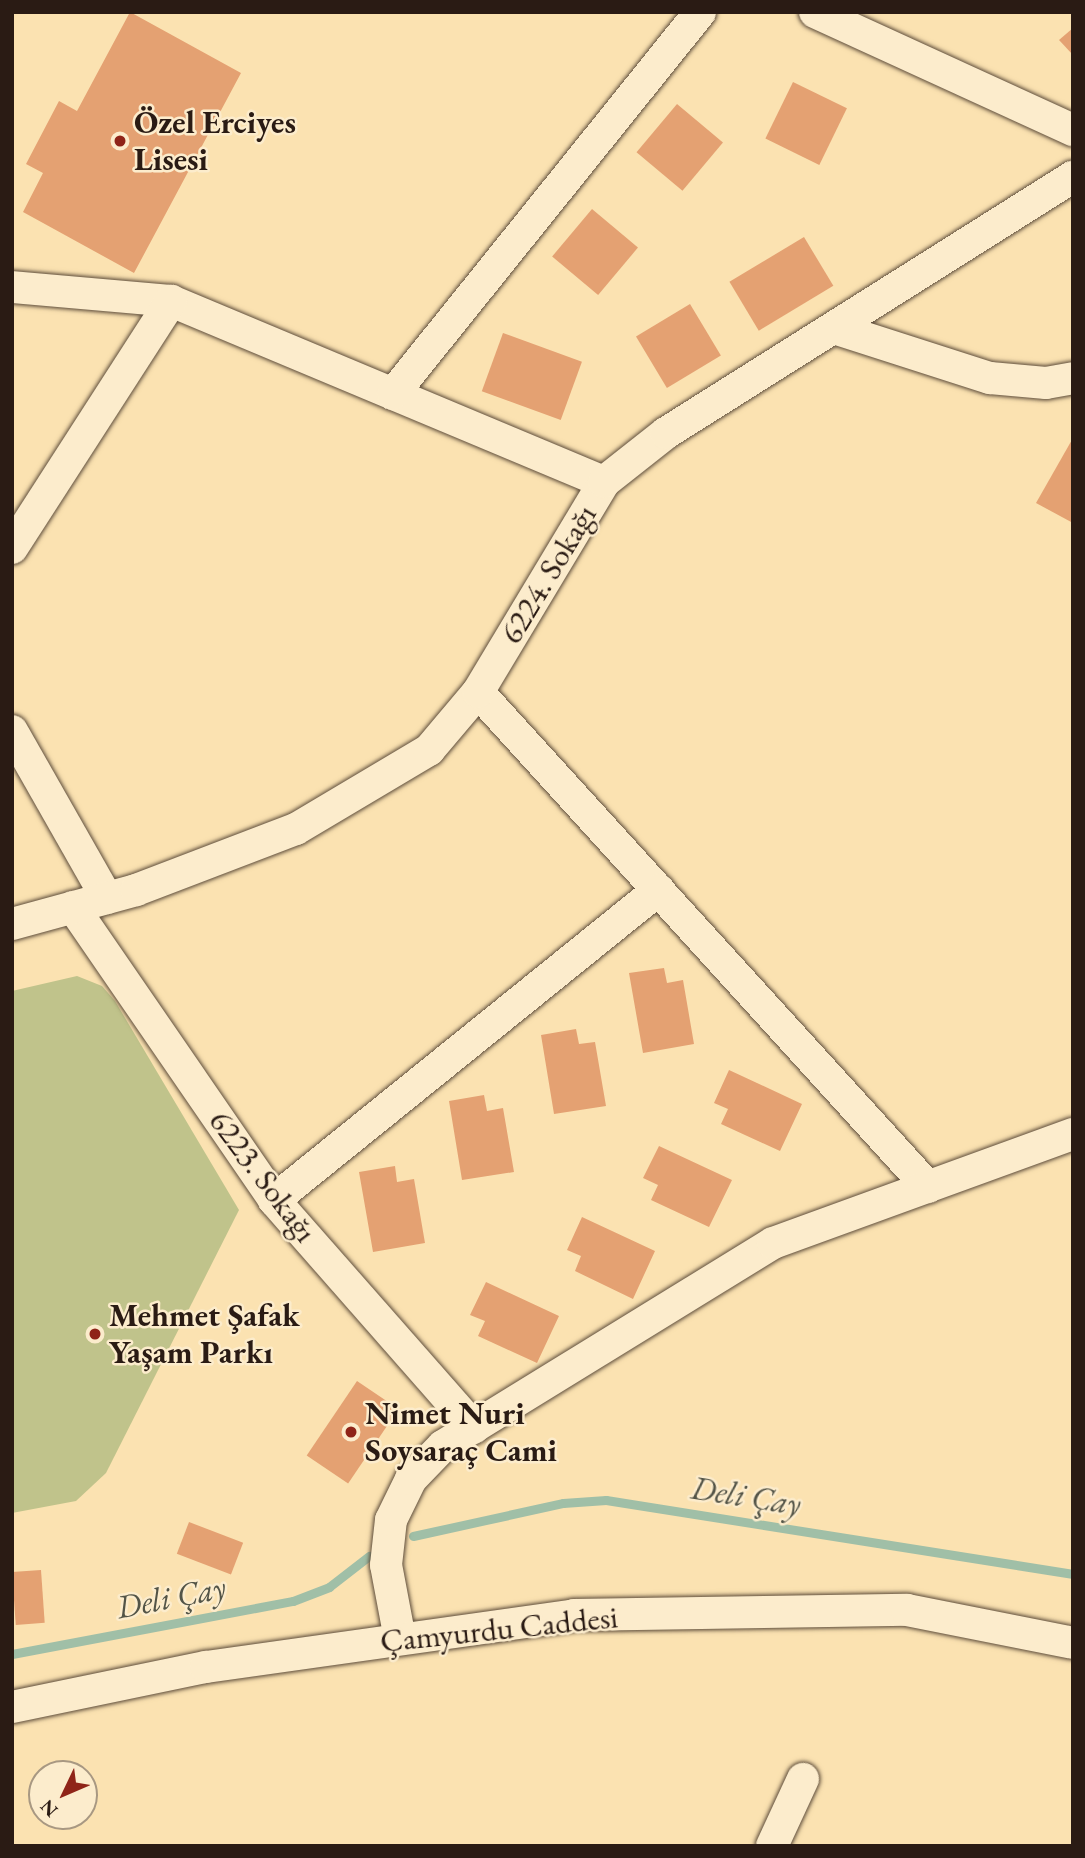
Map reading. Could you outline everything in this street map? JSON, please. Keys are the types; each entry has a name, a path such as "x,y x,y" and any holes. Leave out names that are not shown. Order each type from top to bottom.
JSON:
{"street":[{"path":"393,394 700,12"},
{"path":"815,12 1073,130"},
{"name":"6224. Sokağı","path":"12,924 107,898 296,829 429,750 478,692 604,482 666,433 837,329 1073,177"},
{"path":"12,287 171,301 604,482"},
{"path":"12,548 171,301"},
{"path":"837,329 989,378 1046,383 1073,379"},
{"path":"478,692 928,1187"},
{"path":"12,732 107,898"},
{"path":"274,1200 658,890"},
{"name":"6223. Sokağı","path":"73,907 274,1200 474,1428"},
{"path":"400,1639 386,1565 391,1520 411,1479 443,1447 773,1243 1073,1134"},
{"name":"Çamyurdu Caddesi","path":"12,1707 206,1667 573,1615 906,1610 1073,1643"},
{"path":"772,1846 803,1779"}],"green space":[{"name":"Mehmet Şafak Yaşam Parkı","path":"77,976 102,986 115,1001 239,1210 106,1473 76,1501 12,1513 12,991"}],"building":[{"path":"130,12 241,73 134,273 23,212 43,173 26,164 59,101 77,111"},
{"path":"1073,28 1073,55 1059,40"},
{"path":"793,82 847,108 819,165 765,139"},
{"path":"677,104 723,143 682,191 637,152"},
{"path":"592,209 638,248 598,295 552,256"},
{"path":"804,237 833,286 759,331 729,282"},
{"path":"690,304 721,355 667,388 636,336"},
{"path":"503,333 582,362 561,420 482,391"},
{"path":"1073,438 1073,523 1036,503"},
{"path":"664,968 667,983 683,980 694,1044 643,1053 629,973"},
{"path":"576,1029 579,1044 595,1042 606,1106 554,1114 541,1035"},
{"path":"729,1070 802,1104 780,1151 721,1124 728,1109 714,1103"},
{"path":"484,1095 487,1111 503,1108 514,1172 462,1180 449,1101"},
{"path":"659,1146 732,1180 709,1227 651,1200 658,1185 643,1178"},
{"path":"395,1166 397,1182 414,1179 425,1243 373,1252 359,1172"},
{"path":"582,1217 655,1251 633,1299 575,1271 581,1256 567,1250"},
{"path":"486,1282 559,1316 537,1363 478,1336 485,1321 470,1315"},
{"name":"Nimet Nuri Soysaraç Cami","path":"357,1381 398,1409 348,1484 307,1456"},
{"path":"189,1522 243,1543 231,1575 177,1554"},
{"path":"41,1570 45,1623 16,1625 12,1572"}],"waterway":[{"name":"Deli Çay","path":"413,1536 563,1503 606,1500 1073,1574"},
{"name":"Deli Çay","path":"12,1654 293,1601 329,1587 369,1556"}],"place":[{"name":"Özel Erciyes Lisesi","path":"120,141"},
{"name":"Mehmet Şafak Yaşam Parkı","path":"95,1334"},
{"name":"Nimet Nuri Soysaraç Cami","path":"351,1432"}]}
